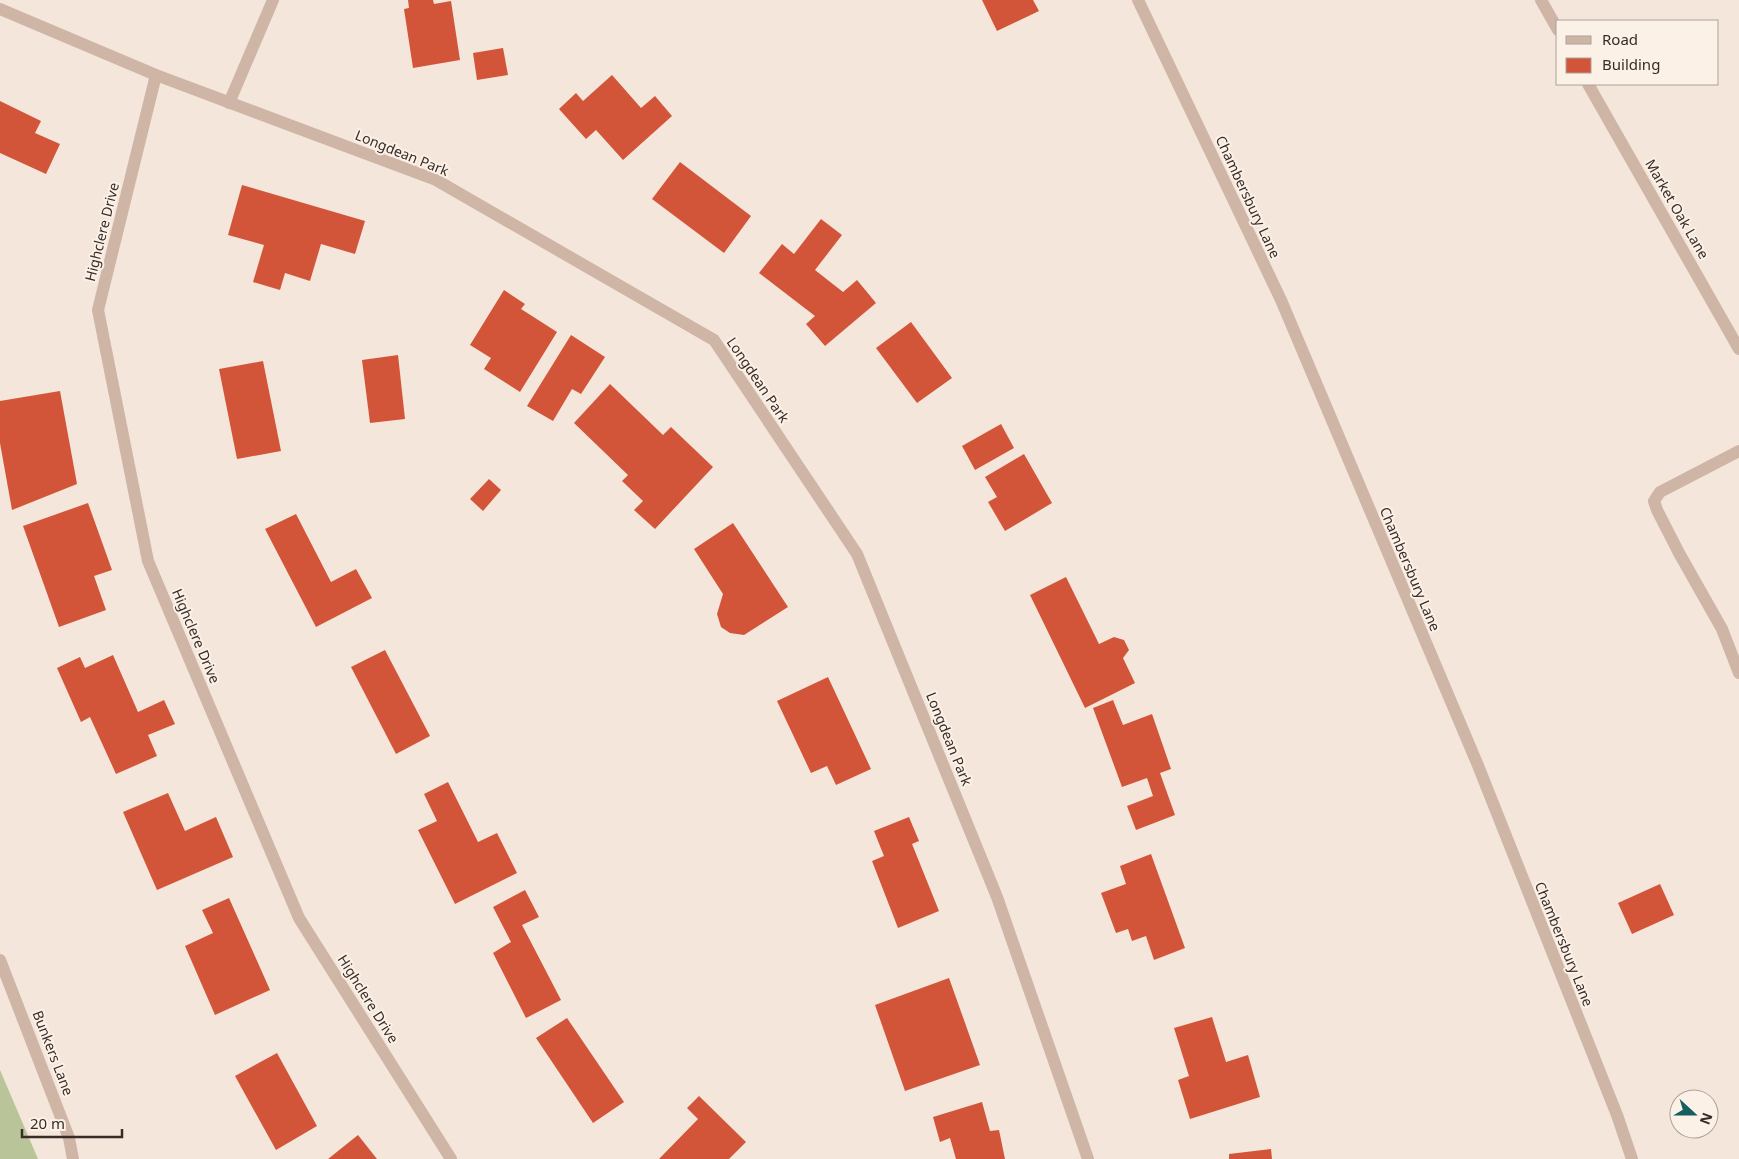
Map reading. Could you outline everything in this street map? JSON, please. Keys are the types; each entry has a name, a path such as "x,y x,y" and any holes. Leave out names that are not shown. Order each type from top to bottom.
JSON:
{"street":[{"path":"229,103 272,0"},
{"name":"Chambersbury Lane","path":"1138,0 1280,300 1477,763 1632,1159"},
{"path":"1541,0 1556,26"},
{"name":"Longdean Park","path":"0,9 156,75 436,180 714,340 857,554 997,897 1088,1159"},
{"name":"Highclere Drive","path":"156,75 98,310 148,561 299,918 451,1159"},
{"name":"Market Oak Lane","path":"1589,85 1739,349"},
{"path":"1739,451 1660,492 1654,501 1679,553 1722,629 1739,673"},
{"name":"Bunkers Lane","path":"0,960 69,1138 73,1159"}],"green space":[{"path":"0,1070 38,1159 0,1159"}],"building":[{"path":"408,0 433,0 434,4 451,1 460,60 413,68 404,9 409,8"},
{"path":"982,0 1033,0 1039,11 997,31"},
{"path":"503,48 508,75 477,80 473,53"},
{"path":"612,75 641,108 655,96 672,116 623,160 596,130 586,139 559,109 576,93 583,101"},
{"path":"0,101 41,121 35,133 60,144 46,174 0,153"},
{"path":"680,162 751,216 724,253 652,199"},
{"path":"242,185 365,221 355,254 321,244 310,281 285,273 280,290 253,282 264,245 228,235"},
{"path":"821,219 842,235 815,270 843,292 857,280 876,303 825,346 806,324 815,316 759,273 782,244 794,254"},
{"path":"504,290 525,304 521,309 557,332 520,392 484,369 491,358 470,345"},
{"path":"911,322 952,378 917,403 876,348"},
{"path":"571,335 605,357 581,394 572,389 553,421 527,406"},
{"path":"398,355 405,419 370,423 362,360"},
{"path":"263,361 281,451 237,459 219,369"},
{"path":"610,384 663,435 671,427 713,467 655,529 634,510 643,501 622,481 628,475 574,423"},
{"path":"60,391 77,484 12,510 0,443 0,401"},
{"path":"1001,424 1014,448 975,470 962,446"},
{"path":"1024,454 1052,503 1005,531 988,502 997,497 985,477"},
{"path":"489,479 501,490 483,511 470,499"},
{"path":"88,503 112,570 94,576 106,610 59,627 23,526"},
{"path":"296,514 331,582 356,569 372,598 316,627 265,529"},
{"path":"733,523 788,607 744,635 730,633 721,627 717,614 723,594 694,549"},
{"path":"1066,577 1099,644 1114,637 1124,640 1129,650 1123,658 1135,683 1085,708 1030,595"},
{"path":"385,650 430,736 396,754 351,667"},
{"path":"113,655 138,712 164,700 175,724 148,735 157,756 116,774 90,717 81,722 57,668 80,657 85,668"},
{"path":"828,677 871,769 836,785 827,766 811,773 777,701"},
{"path":"1113,700 1123,725 1152,714 1171,769 1160,773 1175,815 1136,830 1127,806 1153,796 1147,778 1122,787 1093,708"},
{"path":"448,782 478,842 497,833 517,873 455,904 418,830 437,821 424,794"},
{"path":"168,793 185,831 216,817 233,857 157,890 123,812"},
{"path":"909,817 919,841 912,844 939,911 898,928 872,861 884,856 874,831"},
{"path":"1151,854 1185,948 1154,960 1146,936 1132,941 1128,929 1116,933 1101,893 1126,884 1120,866"},
{"path":"1660,884 1674,915 1632,934 1618,903"},
{"path":"525,890 539,917 522,925 561,1000 526,1018 493,953 511,942 493,907"},
{"path":"229,898 270,990 215,1015 185,946 213,933 202,910"},
{"path":"949,978 980,1065 905,1091 875,1005"},
{"path":"1212,1017 1226,1062 1248,1055 1260,1097 1190,1119 1178,1080 1189,1076 1174,1028"},
{"path":"567,1018 624,1102 593,1123 536,1038"},
{"path":"277,1053 317,1126 276,1150 235,1076"},
{"path":"699,1096 746,1142 729,1159 659,1159 698,1119 687,1108"},
{"path":"982,1102 990,1131 999,1130 1005,1159 956,1159 950,1138 940,1142 933,1117"},
{"path":"358,1135 377,1159 328,1159"},
{"path":"1271,1149 1272,1159 1229,1159 1229,1154"}]}
